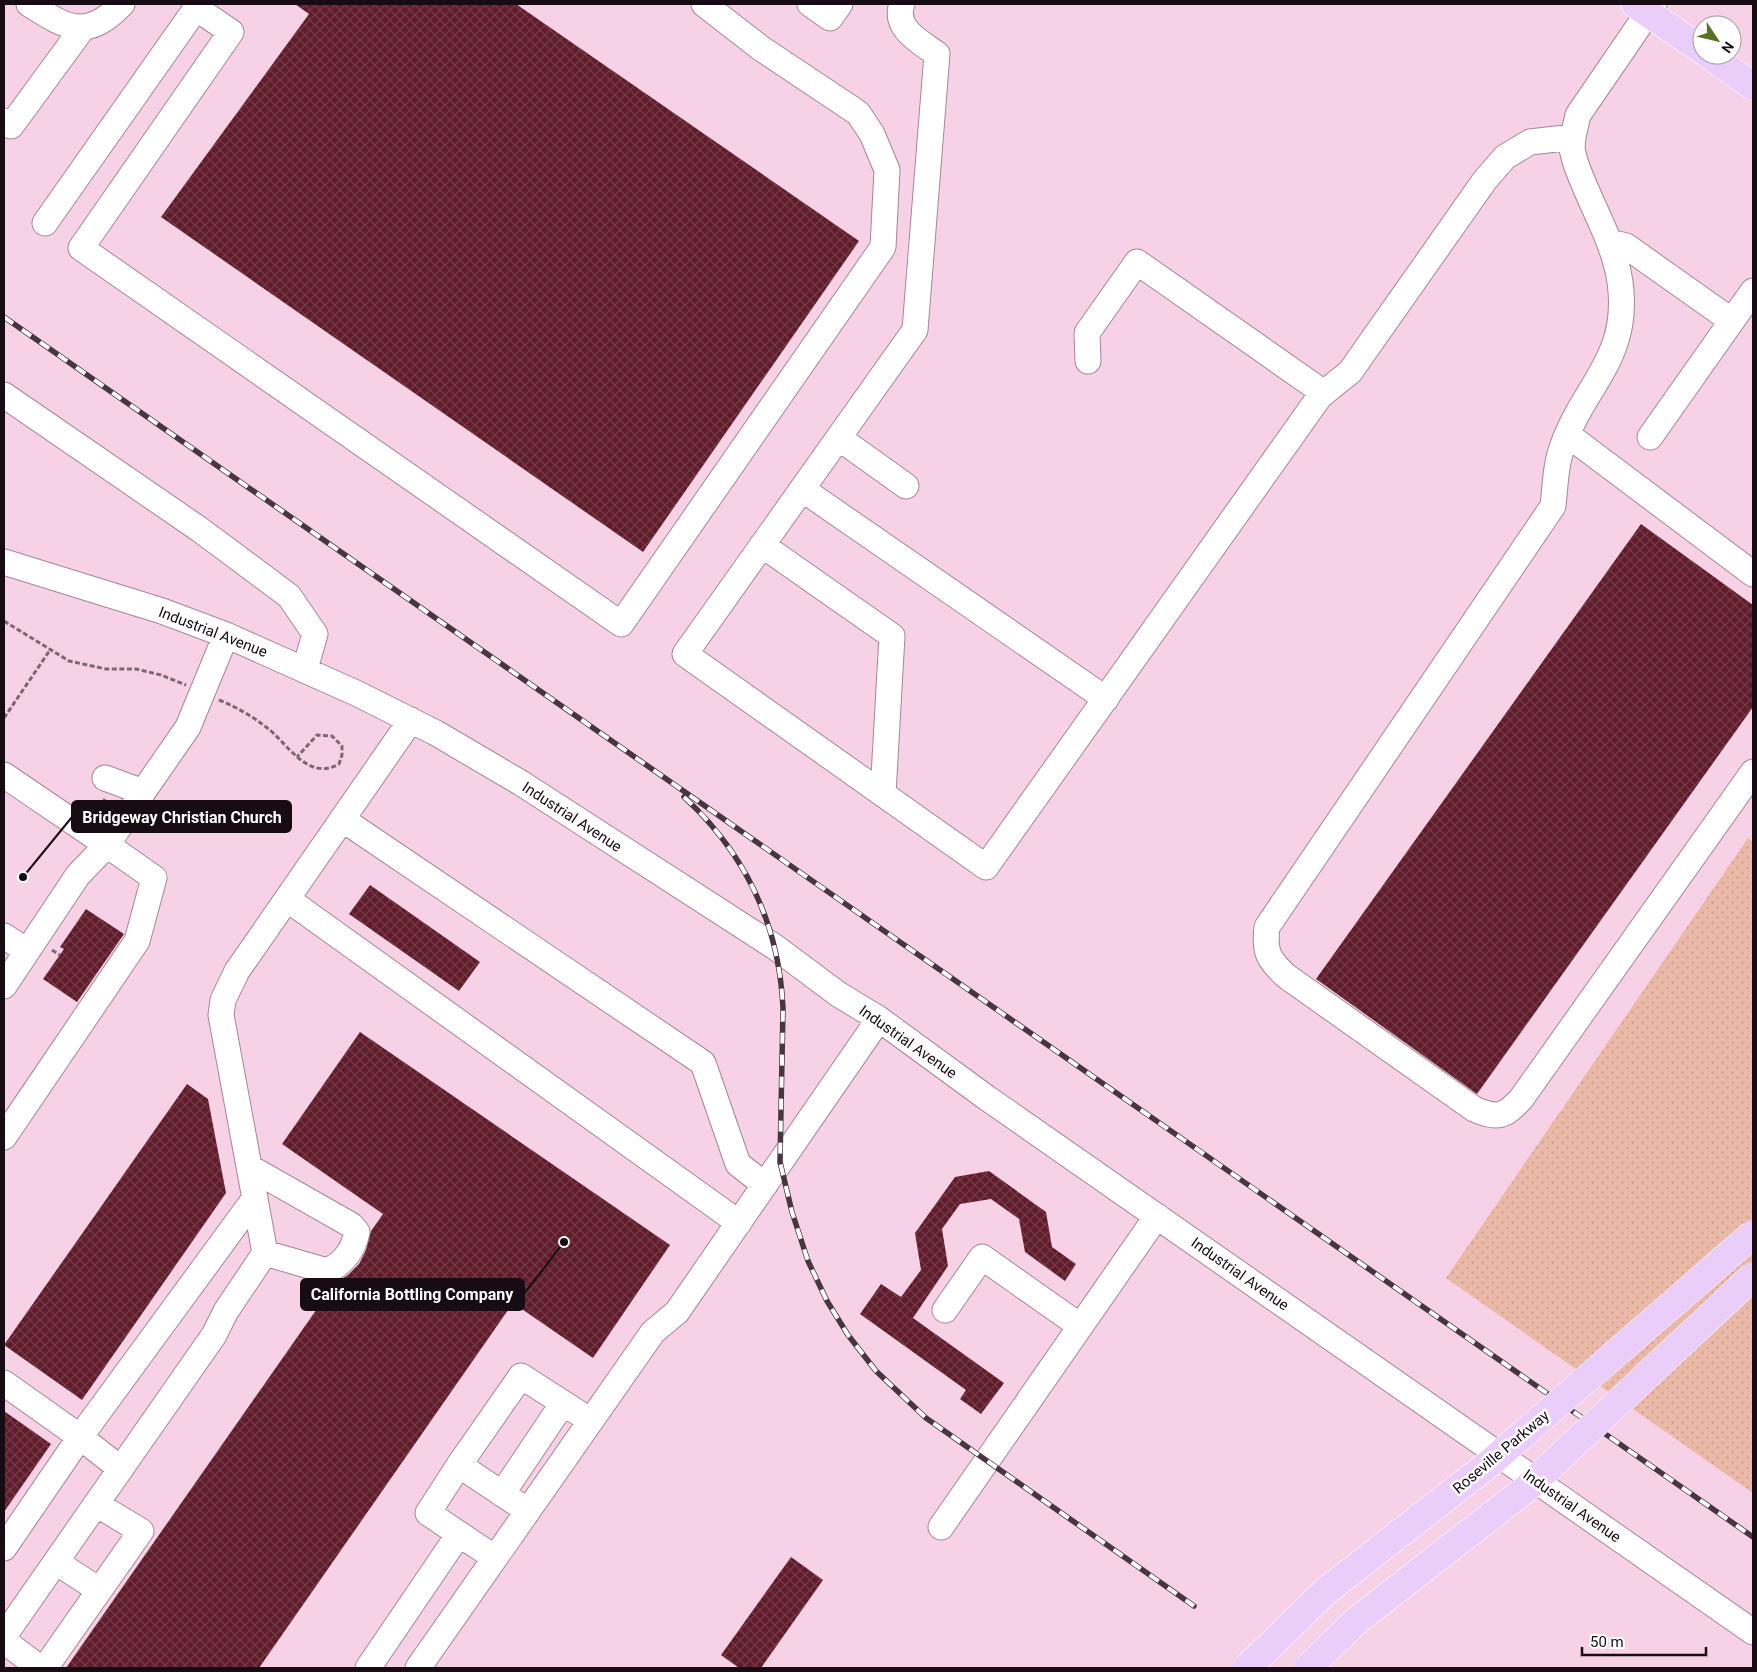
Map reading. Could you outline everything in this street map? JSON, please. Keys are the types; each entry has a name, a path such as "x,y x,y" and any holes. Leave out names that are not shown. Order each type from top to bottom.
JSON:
{"main road":[{"path":"1646,7 1692,42"},
{"path":"1723,65 1753,86"},
{"name":"Roseville Parkway","path":"1247,1668 1327,1590 1490,1462 1753,1234"},
{"path":"1308,1668 1356,1622 1527,1488 1753,1276"}],"street":[{"path":"29,4 59,23 82,29"},
{"path":"4,121 10,126 82,29 107,19 122,4"},
{"path":"45,223 198,6 231,32 80,248 621,624 883,248 887,170 867,126 858,114 762,49 704,4"},
{"path":"810,4 830,18 840,4"},
{"path":"902,4 900,21 904,27 937,54 915,330 685,654 986,867 1324,393 1350,372 1486,180 1505,157 1530,142 1573,137"},
{"path":"1646,7 1584,103 1578,115 1573,137 1572,149 1576,166 1610,248 1620,281 1622,304 1618,336 1607,364 1584,399 1560,454 1553,506 1267,927 1265,945 1271,962 1286,976 1474,1109 1490,1116 1508,1113 1521,1098 1753,772"},
{"path":"1610,248 1618,244 1626,246 1732,321"},
{"path":"1088,361 1087,333 1137,262 1324,393"},
{"path":"1650,437 1753,291"},
{"path":"4,395 184,518 289,596 315,634 305,669"},
{"path":"1568,435 1753,574"},
{"path":"838,438 906,486"},
{"path":"802,489 1106,699"},
{"path":"762,545 892,636 883,794"},
{"name":"Industrial Avenue","path":"4,562 162,611 226,635 305,669 411,720 483,760 775,948 838,994 879,1019 987,1098 1753,1632"},
{"path":"4,986 78,875 107,845 188,727 226,635"},
{"path":"4,1636 214,1335 226,1311 265,1253 221,1015 223,1000 236,971 411,720"},
{"path":"4,776 154,878 136,942 4,1137"},
{"path":"106,778 144,792"},
{"path":"342,819 703,1063 738,1164 764,1185"},
{"path":"286,899 739,1223"},
{"path":"4,936 27,951"},
{"path":"418,1668 653,1332 677,1312 879,1019"},
{"path":"249,1167 351,1225 356,1232 354,1245 340,1264 327,1271 265,1253"},
{"path":"4,1548 80,1437 255,1198"},
{"path":"941,1527 1157,1216"},
{"path":"945,1310 982,1257 1080,1326"},
{"path":"495,1558 428,1513 458,1466 521,1376 591,1421"},
{"path":"4,1383 80,1437 121,1469"},
{"path":"502,1494 563,1403"},
{"path":"458,1466 528,1511"},
{"path":"44,1668 141,1531 96,1504"},
{"path":"368,1668 459,1534"},
{"path":"56,1562 99,1590"},
{"path":"4,1641 40,1668"}],"path":[{"path":"4,621 69,661 88,667 136,669 161,675 243,711 267,727 297,757 312,767 322,769 338,764 342,755 342,746 332,736 317,735 297,757"},
{"path":"4,718 50,650"}],"shaded area":[{"path":"1748,838 1753,842 1753,1493 1446,1278"}],"building":[{"path":"295,4 516,4 859,241 643,552 161,217 309,14"},
{"path":"1641,524 1753,605 1753,707 1477,1094 1316,979"},
{"path":"370,885 480,962 459,991 349,914"},
{"path":"86,909 124,934 77,1002 43,979 64,949 60,947"},
{"path":"360,1032 670,1245 593,1358 513,1303 259,1668 66,1668 335,1283 348,1275 359,1264 366,1250 371,1231 383,1214 282,1144"},
{"path":"187,1084 208,1099 226,1193 82,1400 4,1345"},
{"path":"989,1171 1046,1212 1052,1247 1076,1264 1065,1281 1025,1252 1019,1219 991,1199 960,1204 942,1229 948,1266 913,1318 1004,1383 981,1414 960,1399 966,1390 860,1314 881,1284 901,1297 921,1270 915,1233 955,1177"},
{"path":"4,1411 51,1444 4,1512"},
{"path":"791,1557 823,1580 761,1668 739,1668 721,1655"}],"railway":[{"path":"4,317 1753,1537"},
{"path":"684,797 706,819 742,867 755,893 775,948 783,1008 780,1162 792,1212 808,1261 827,1301 848,1335 876,1371 926,1418 1194,1606"}],"place":[{"name":"Bridgeway Christian Church","path":"23,877"},
{"name":"California Bottling Company","path":"564,1242"}]}
